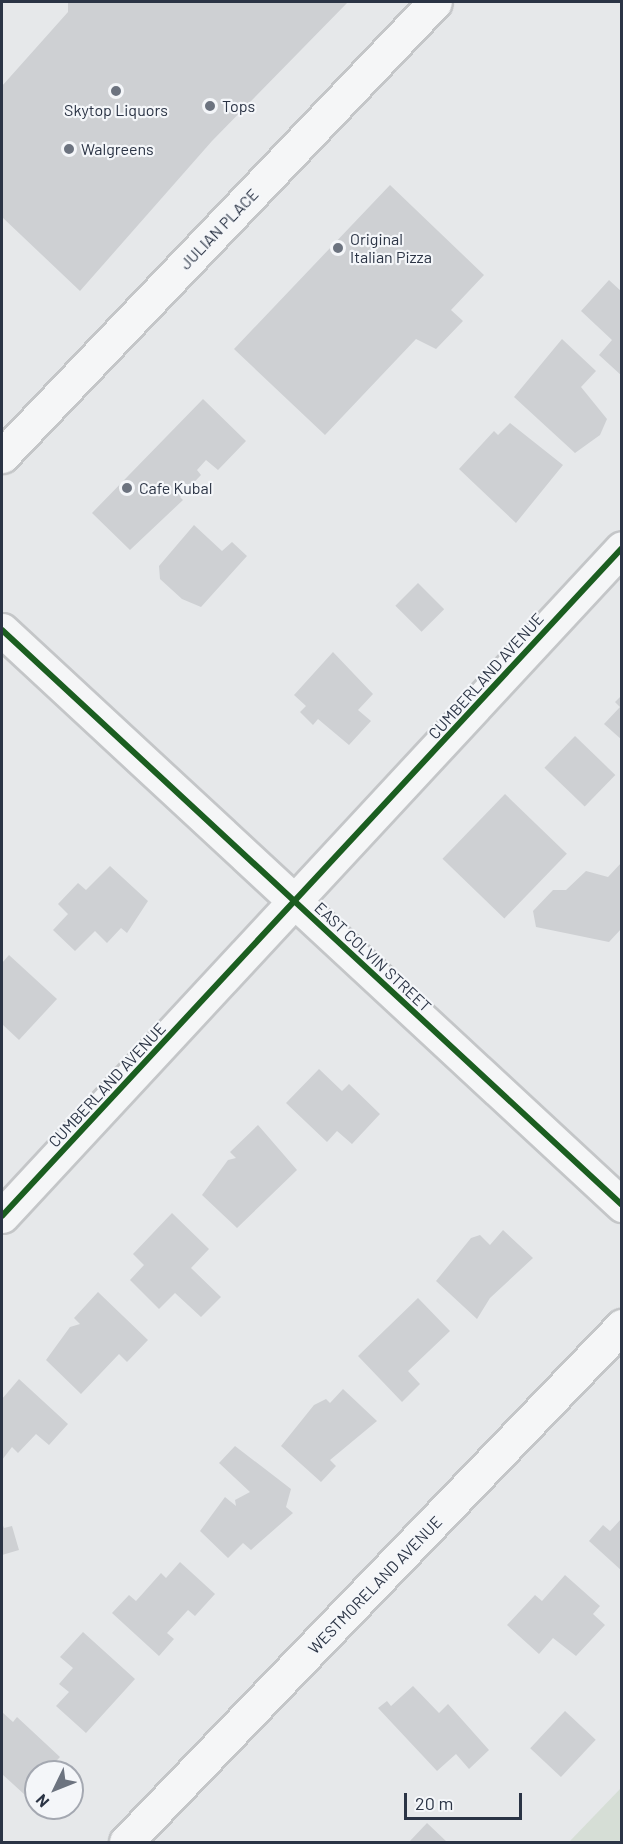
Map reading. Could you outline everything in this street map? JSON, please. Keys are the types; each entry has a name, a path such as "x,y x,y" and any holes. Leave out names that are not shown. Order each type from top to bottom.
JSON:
{"street":[{"name":"JULIAN PLACE","path":"2,456 435,2"},
{"name":"CUMBERLAND AVENUE","path":"2,1216 297,904 621,548"},
{"name":"EAST COLVIN STREET","path":"2,630 621,1205"},
{"name":"WESTMORELAND AVENUE","path":"126,1842 621,1326"}],"shaded area":[{"path":"621,1788 621,1842 569,1842"}],"building":[{"path":"68,2 348,2 212,141 80,291 2,217 2,86 68,12"},
{"path":"390,185 484,275 451,310 463,321 436,349 416,339 325,435 234,349"},
{"path":"609,280 622,292 622,376 599,355 612,340 581,311"},
{"path":"562,339 596,371 581,387 607,419 600,435 575,453 514,397"},
{"path":"203,399 246,441 218,470 206,460 197,470 201,475 180,497 183,500 130,550 92,513"},
{"path":"510,423 563,465 516,523 459,469 494,431 498,435"},
{"path":"194,525 222,551 232,542 247,556 201,607 182,599 160,579 159,566"},
{"path":"418,583 444,609 422,632 395,606"},
{"path":"333,652 373,694 358,710 371,721 349,745 318,719 313,725 300,712 306,706 294,695"},
{"path":"622,695 622,740 604,724 620,707 615,702"},
{"path":"575,736 615,775 585,807 544,768"},
{"path":"505,794 567,854 504,918 442,859"},
{"path":"622,862 622,928 609,942 536,927 533,911 553,890 566,890 586,871 608,877"},
{"path":"110,866 148,901 127,933 121,928 107,943 95,931 75,951 53,930 68,914 58,904 78,883 86,890"},
{"path":"9,955 57,999 19,1040 2,1024 2,963"},
{"path":"319,1069 342,1091 349,1084 380,1114 352,1144 337,1131 327,1142 286,1103"},
{"path":"258,1125 297,1170 237,1228 202,1195 228,1160 236,1158 230,1152"},
{"path":"172,1213 209,1249 191,1268 221,1297 201,1317 175,1293 159,1309 130,1280 144,1265 133,1254"},
{"path":"503,1230 533,1258 490,1298 477,1319 436,1281 471,1238 480,1235 490,1245"},
{"path":"98,1292 148,1340 127,1362 119,1354 81,1394 46,1360 70,1327 80,1324 74,1318"},
{"path":"418,1298 450,1331 408,1371 420,1384 402,1402 358,1356"},
{"path":"19,1379 68,1424 49,1445 36,1434 18,1453 12,1447 2,1460 2,1399"},
{"path":"343,1389 377,1421 330,1460 336,1466 321,1482 281,1446 314,1405 326,1399 330,1403"},
{"path":"235,1446 291,1489 286,1507 293,1513 251,1550 243,1543 228,1558 200,1531 225,1497 236,1506 235,1500 250,1492 219,1463"},
{"path":"622,1518 622,1571 589,1541 603,1525 610,1531"},
{"path":"2,1523 4,1528 12,1526 19,1550 2,1555"},
{"path":"180,1562 215,1594 195,1616 188,1610 167,1633 174,1639 159,1656 112,1613 129,1595 136,1601 161,1573 166,1578"},
{"path":"565,1575 600,1606 593,1614 605,1625 576,1656 553,1638 539,1654 507,1625 535,1595 542,1601"},
{"path":"83,1632 135,1679 86,1733 56,1706 69,1692 59,1684 73,1668 60,1657"},
{"path":"413,1686 439,1713 448,1704 489,1750 469,1769 456,1754 437,1771 378,1708 387,1701 391,1706"},
{"path":"565,1711 596,1740 561,1777 530,1748"},
{"path":"2,1712 13,1722 17,1717 60,1757 57,1760 24,1760 24,1794 2,1774"},
{"path":"427,1823 447,1842 409,1842"}],"cycle path":[{"path":"2,1216 622,548"},
{"path":"2,630 622,1205"}],"place":[{"name":"Skytop Liquors","path":"116,91"},
{"name":"Tops","path":"210,106"},
{"name":"Walgreens","path":"69,149"},
{"name":"Original Italian Pizza","path":"338,248"},
{"name":"Cafe Kubal","path":"127,488"}]}
